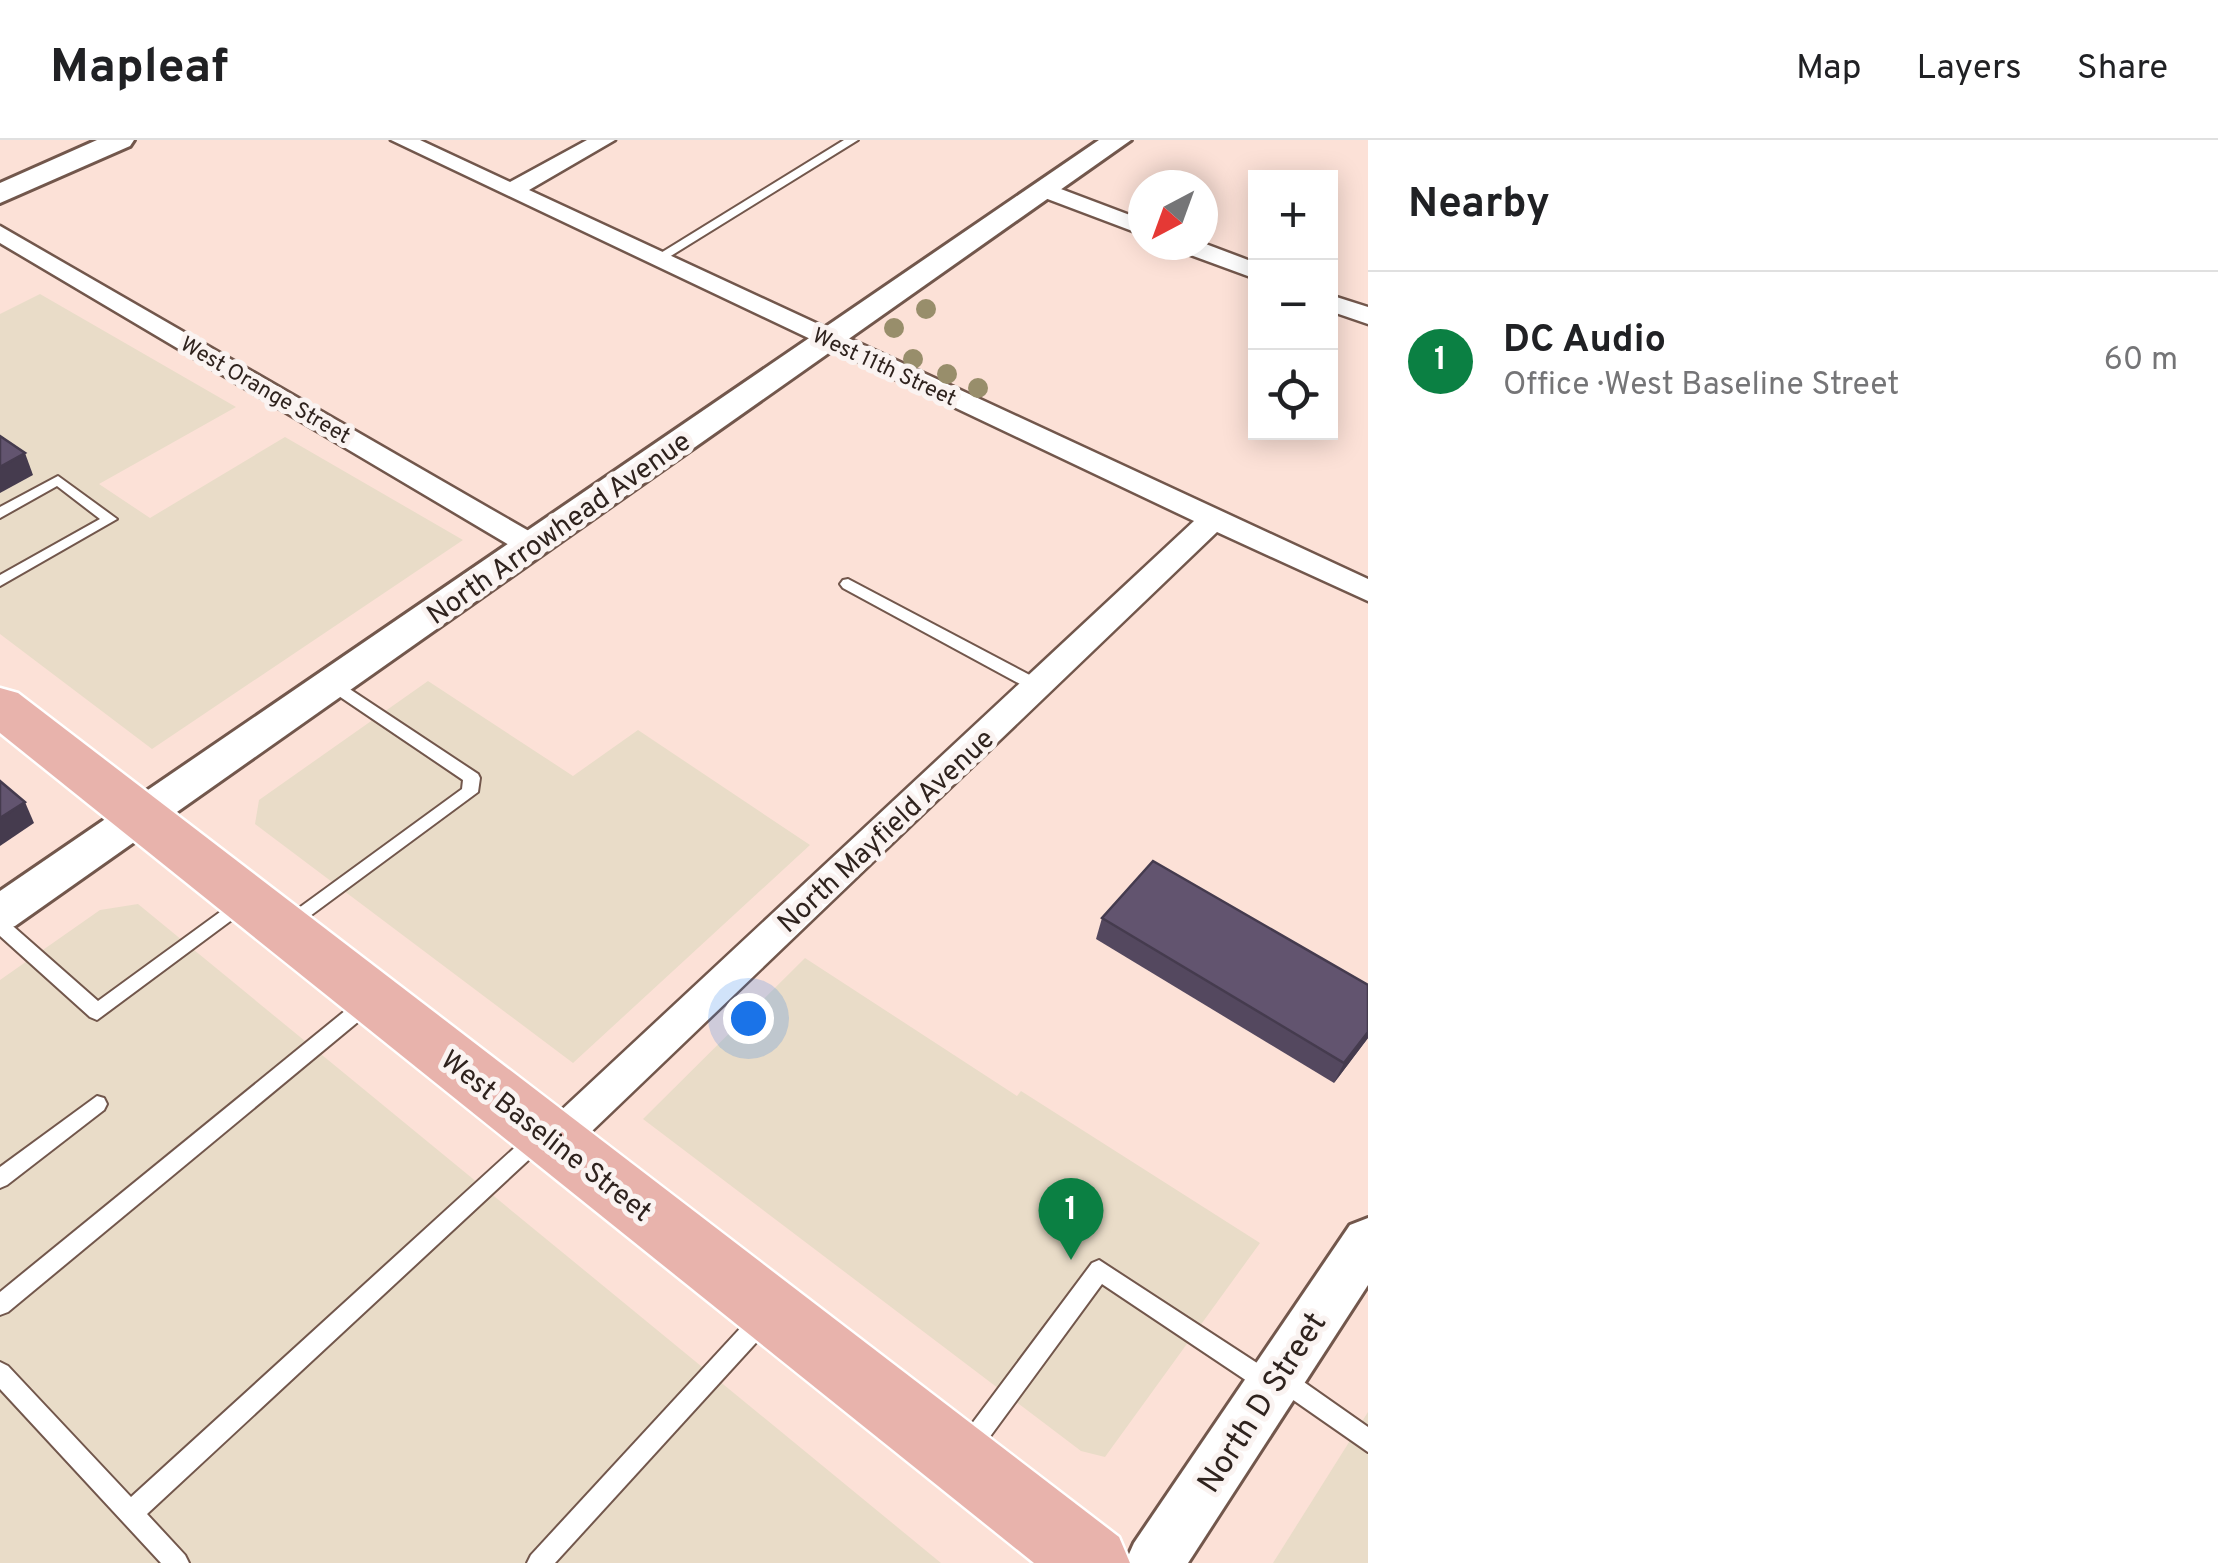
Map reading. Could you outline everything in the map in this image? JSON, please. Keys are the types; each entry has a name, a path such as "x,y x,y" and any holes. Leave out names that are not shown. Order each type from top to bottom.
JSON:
{"main road":[{"name":"West Baseline Street","path":"0,706 1093,1563"}],"street":[{"path":"0,194 120,140"},
{"name":"West 11th Street","path":"402,140 1368,591"},
{"path":"510,191 604,140"},
{"name":"North Arrowhead Avenue","path":"0,914 1117,140"},
{"path":"1044,190 1128,222"},
{"name":"West Orange Street","path":"0,233 531,544"},
{"path":"1218,257 1248,269"},
{"path":"1338,305 1368,316"},
{"name":"North Mayfield Avenue","path":"550,1137 1214,519"},
{"name":"North D Street","path":"1154,1563 1368,1241"}],"lane":[{"path":"657,260 852,140"},
{"path":"0,513 58,480 110,519 0,581"},
{"path":"848,584 1037,686"},
{"path":"0,925 98,1012 470,792 472,778 334,684"},
{"path":"0,1305 373,999"},
{"path":"0,1180 97,1104"},
{"path":"132,1514 550,1137"},
{"path":"960,1458 1099,1270 1368,1440"},
{"path":"540,1563 771,1310"},
{"path":"0,1373 177,1563"}],"shaded area":[{"path":"40,294 236,407 99,484 150,518 285,437 463,540 152,749 0,634 0,314"},
{"path":"428,681 573,776 638,730 810,845 573,1063 255,824 259,800"},
{"path":"138,904 941,1563 0,1563 0,980 100,910"},
{"path":"805,958 1017,1096 1021,1091 1260,1243 1105,1457 1081,1451 643,1119"},
{"path":"1368,1412 1368,1563 1273,1563"}],"building":[{"path":"0,436 25,453 0,467"},
{"path":"0,781 25,802 0,818"},
{"path":"1153,861 1368,985 1368,1032 1344,1063 1102,918"}],"place":[{"name":"DC Audio","path":"1071,1260"}]}
